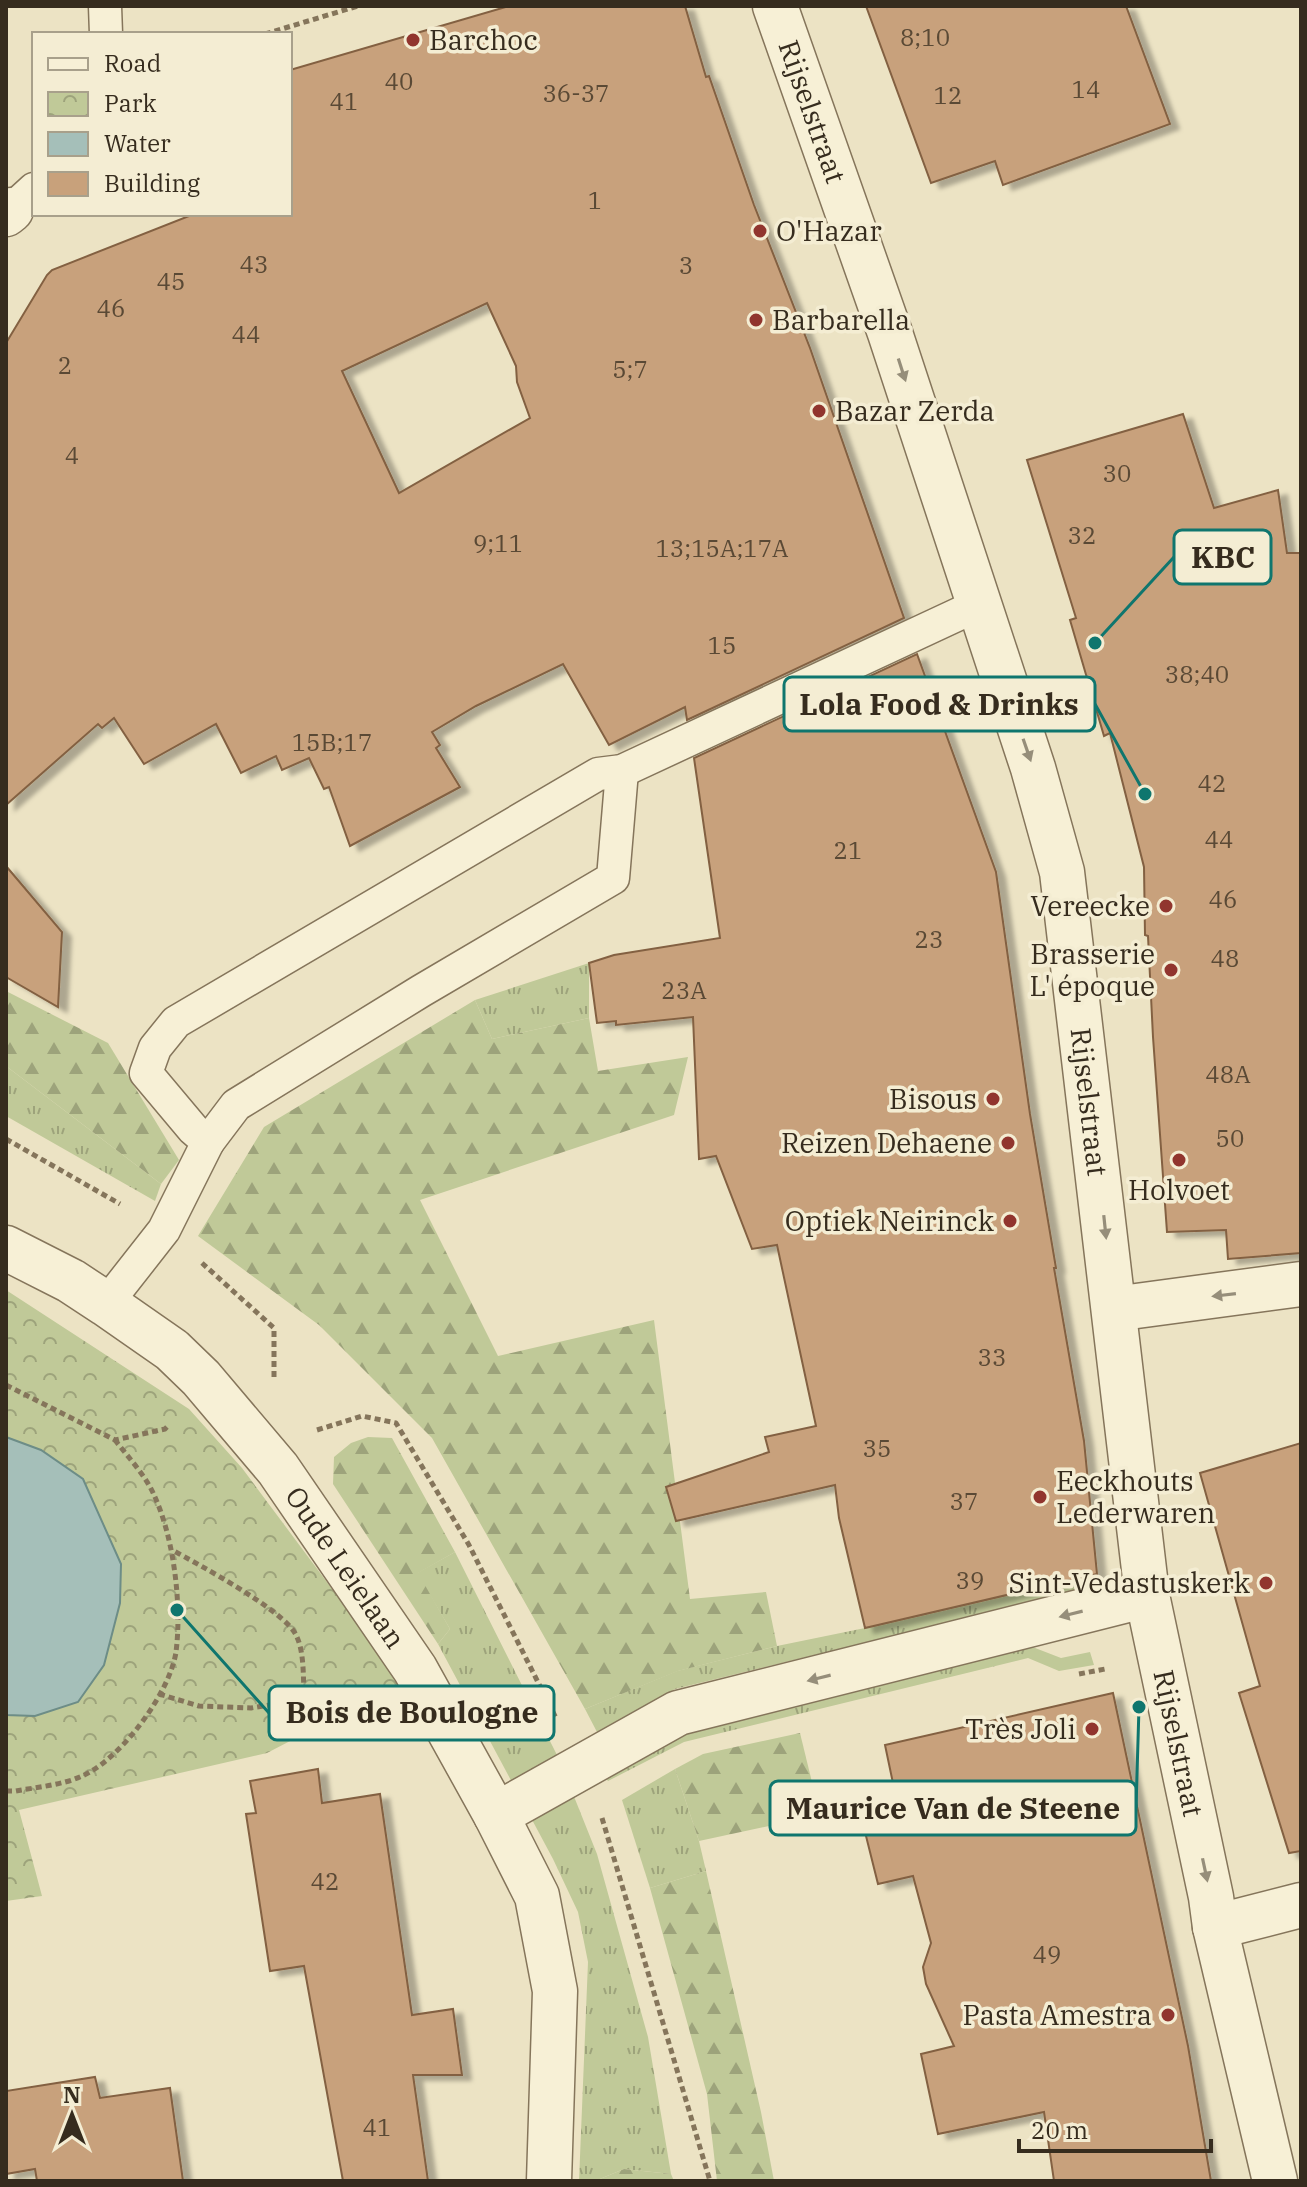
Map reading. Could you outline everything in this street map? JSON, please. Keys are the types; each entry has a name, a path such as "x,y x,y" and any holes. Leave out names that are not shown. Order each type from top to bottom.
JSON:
{"street":[{"name":"Rijselstraat","path":"775,6 885,319 1033,768 1062,872 1147,1595 1215,1927 1275,2181"},
{"name":"Oude Leielaan","path":"6,1248 71,1281 106,1304 172,1350 201,1378 278,1469 415,1669 537,1896 555,1991 549,2181"},
{"path":"1114,1309 1301,1284"},
{"path":"496,1815 678,1713 1147,1595"},
{"path":"1215,1927 1301,1905"}],"lane":[{"path":"105,6 106,32"},
{"path":"208,1142 193,1129 146,1073 155,1048 176,1022 598,774 622,771 978,605"},
{"path":"106,1304 164,1230 208,1142 236,1105 613,878 622,771"}],"path":[{"path":"272,32 358,6"},
{"path":"115,1440 165,1429 185,1405 201,1378"},
{"path":"6,1385 115,1440 154,1493 172,1549 176,1599 176,1654 155,1704 124,1745 83,1776 6,1791"},
{"path":"159,1694 199,1706 251,1708 294,1701 304,1691 303,1662 295,1633 262,1604 172,1549"}],"green space":[{"path":"589,963 589,1018 492,1039 475,1000"},
{"path":"6,991 108,1043 179,1160 161,1184 6,1066"},
{"path":"475,1000 492,1039 589,1018 598,1071 688,1057 674,1115 420,1200 498,1356 654,1320 690,1599 766,1592 777,1646 678,1671 585,1709 432,1438 319,1325 198,1236 264,1127"},
{"path":"6,1066 161,1184 155,1201 6,1116"},
{"path":"6,1290 189,1409 242,1468 402,1683 267,1753 19,1810 42,1896 6,1901"},
{"path":"368,1437 392,1438 455,1552 418,1573 450,1629 438,1644 333,1484 334,1457 351,1443"},
{"path":"455,1552 559,1759 597,1854 648,2037 671,2174 624,2169 595,2181 579,2181 588,1962 578,1912 553,1859 438,1644 450,1629 417,1573"},
{"path":"1090,1576 1094,1587 675,1689 597,1732 585,1709 677,1671"},
{"path":"1030,1646 1061,1658 1090,1652 1094,1665 1059,1671 1028,1658 684,1742 608,1781 602,1773 682,1729"},
{"path":"800,1733 820,1815 699,1841 675,1769 703,1754"},
{"path":"675,1769 706,1871 650,1888 622,1800"},
{"path":"706,1871 774,2181 717,2181 707,2094 650,1888"},
{"path":"624,2169 671,2174 674,2181 595,2181"}],"water":[{"path":"6,1437 41,1450 83,1479 121,1564 120,1603 104,1665 78,1702 35,1716 6,1715"}],"building":[{"path":"509,6 685,6 706,77 709,76 754,205 810,348 904,618 687,720 685,707 609,745 563,664 476,706 432,732 440,745 436,748 460,787 350,846 329,787 324,789 309,758 282,770 276,756 241,773 216,724 144,764 114,718 102,728 98,724 6,805 6,343 52,270 189,216 292,216 292,69","holes":["487,303 516,366 517,382 530,418 399,493 342,371"]},
{"path":"866,6 1126,6 1170,124 1003,185 995,161 931,183"},
{"path":"1183,414 1214,508 1278,490 1287,553 1301,553 1301,1253 1228,1259 1226,1230 1167,1232 1148,936 1145,935 1144,867 1110,733 1104,736 1070,620 1076,618 1027,460"},
{"path":"917,654 996,872 1030,1114 1084,1441 1097,1574 865,1628 839,1518 835,1485 676,1521 666,1487 769,1452 765,1437 816,1426 777,1245 752,1249 716,1156 699,1159 693,1017 616,1025 616,1021 597,1023 589,963 614,955 720,938 694,758"},
{"path":"6,866 62,932 58,1007 6,977"},
{"name":"Sint-Vedastuskerk","path":"1301,1443 1301,1851 1289,1853 1239,1693 1260,1686 1200,1473"},
{"path":"1113,1693 1188,2046 1211,2181 1054,2181 1044,2112 938,2134 921,2054 954,2046 926,1984 923,1967 931,1943 913,1876 878,1884 862,1820 898,1807 885,1745"},
{"path":"318,1769 322,1803 380,1794 412,2015 453,2009 462,2075 413,2075 428,2181 343,2181 304,1966 270,1971 246,1814 256,1813 250,1781"},
{"path":"95,2077 100,2098 170,2088 183,2181 37,2181 35,2169 6,2174 6,2091"}],"place":[{"name":"Barchoc","path":"413,40"},
{"name":"O'Hazar","path":"760,231"},
{"name":"Barbarella","path":"756,320"},
{"name":"Bazar Zerda","path":"819,411"},
{"name":"KBC","path":"1095,643"},
{"name":"Lola Food & Drinks","path":"1145,794"},
{"name":"Vereecke","path":"1166,906"},
{"name":"Brasserie L' époque","path":"1171,970"},
{"name":"Bisous","path":"993,1099"},
{"name":"Reizen Dehaene","path":"1008,1143"},
{"name":"Holvoet","path":"1179,1160"},
{"name":"Optiek Neirinck","path":"1010,1221"},
{"name":"Eeckhouts Lederwaren","path":"1040,1497"},
{"name":"Sint-Vedastuskerk","path":"1266,1583"},
{"name":"Bois de Boulogne","path":"177,1610"},
{"name":"Maurice Van de Steene","path":"1139,1707"},
{"name":"Très Joli","path":"1092,1729"},
{"name":"Pasta Amestra","path":"1168,2015"}]}
